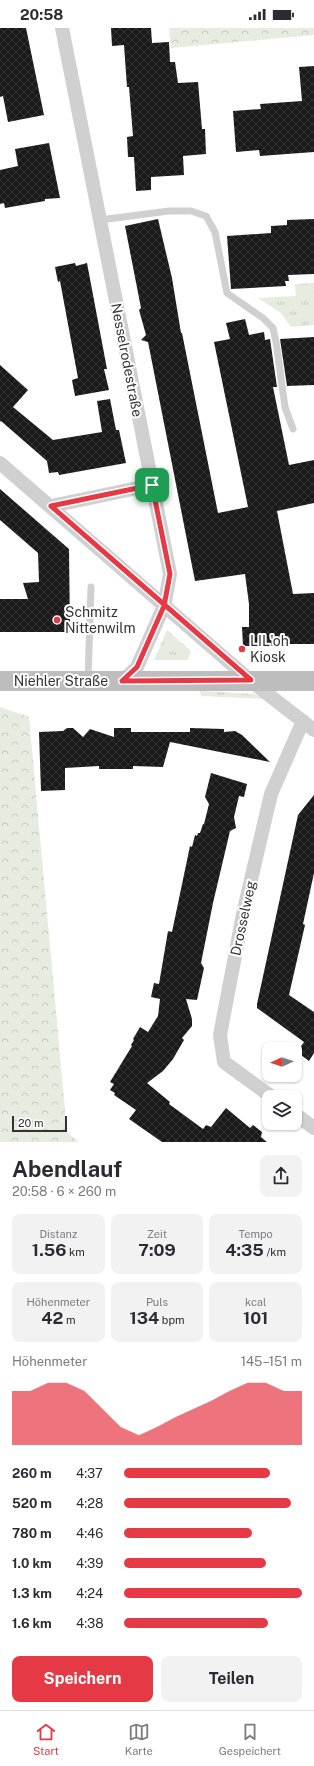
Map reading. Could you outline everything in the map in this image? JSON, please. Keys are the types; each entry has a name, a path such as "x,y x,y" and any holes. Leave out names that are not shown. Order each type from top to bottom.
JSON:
{"street":[{"name":"Nesselrodestraße","path":"62,28 170,574 164,606 137,667 122,681"},
{"path":"0,463 251,680 314,730"},
{"path":"51,506 152,485"},
{"name":"Niehler Straße","path":"0,680 314,681"},
{"name":"Drosselweg","path":"262,1090 224,1062 220,1035 243,914 271,794 303,721"},
{"path":"302,1119 314,1128"}],"lane":[{"path":"100,220 169,211 191,211 206,216 215,232 226,293 263,318 273,328 285,407 293,429"},
{"path":"88,681 91,587"}],"green space":[{"path":"169,28 314,28 314,35 171,48"},
{"path":"314,283 314,325 291,327 281,313 258,298 296,296 295,284"},
{"path":"167,630 191,651 188,660 154,660"},
{"path":"200,691 254,694 267,699 201,696"},
{"path":"0,707 29,717 67,1132 79,1142 0,1142"}],"building":[{"path":"0,28 26,28 44,115 8,122 3,96 0,97"},
{"path":"111,28 151,28 152,43 169,42 170,62 175,62 178,83 198,82 202,129 205,129 206,154 183,156 184,175 151,177 151,190 136,191 134,157 128,157 127,137 133,136 124,45 112,46"},
{"path":"314,66 314,152 260,156 259,150 236,152 233,111 261,109 260,104 302,101 299,67"},
{"path":"49,143 60,198 45,199 45,201 5,208 4,203 0,204 0,170 18,166 15,149"},
{"path":"158,219 172,278 181,333 218,513 248,507 214,342 230,339 226,323 245,319 249,335 264,332 265,340 270,339 277,387 273,387 289,465 314,460 314,503 277,511 293,594 314,593 314,644 287,644 287,646 243,646 242,627 249,627 249,604 245,574 195,581 148,342 141,340 146,335 139,310 141,308 125,226"},
{"path":"314,219 314,274 288,275 289,281 285,281 286,286 231,289 227,236 271,233 271,226 287,225 287,220"},
{"path":"75,263 76,266 87,263 107,369 104,369 109,390 75,396 72,380 78,378 60,281 58,282 55,267"},
{"path":"314,337 314,385 287,386 280,339"},
{"path":"0,365 28,390 13,407 53,440 102,432 97,401 110,399 116,430 119,430 126,463 59,475 58,472 49,473 47,461 1,421 0,422"},
{"path":"0,489 69,549 70,632 0,632 0,599 28,599 23,583 39,582 38,553 0,520"},
{"path":"67,728 73,728 83,737 90,729 114,737 114,728 131,728 131,732 190,732 190,728 224,729 224,732 235,731 242,735 270,762 170,742 163,767 133,766 133,769 99,769 99,766 65,768 65,790 41,791 39,732 63,731"},
{"path":"211,773 247,784 244,797 239,796 234,817 236,828 230,831 213,903 201,963 204,968 197,1000 186,999 192,1019 192,1026 182,1038 184,1040 173,1059 163,1071 147,1083 170,1102 169,1104 203,1129 206,1125 211,1127 226,1108 250,1128 253,1125 262,1132 261,1137 267,1142 162,1142 129,1119 136,1110 114,1095 115,1093 110,1090 114,1084 110,1082 132,1046 133,1039 140,1027 148,1032 158,1016 160,999 151,997 154,983 159,984 168,931 172,932 190,846 192,847 195,835 197,836 198,833 200,833 204,824 209,804 205,797"},
{"path":"314,795 314,873 303,924 305,925 289,995 314,1012 314,1053 309,1061 302,1056 302,1045 304,1042 257,1008 298,815"}],"place":[{"name":"Schmitz Nittenwilm","path":"57,620"},
{"name":"LIL'oh Kiosk","path":"242,649"}],"route":[{"path":"152,485 51,506 164,606 251,680 122,681 137,667 164,606 170,574 152,485"}]}
